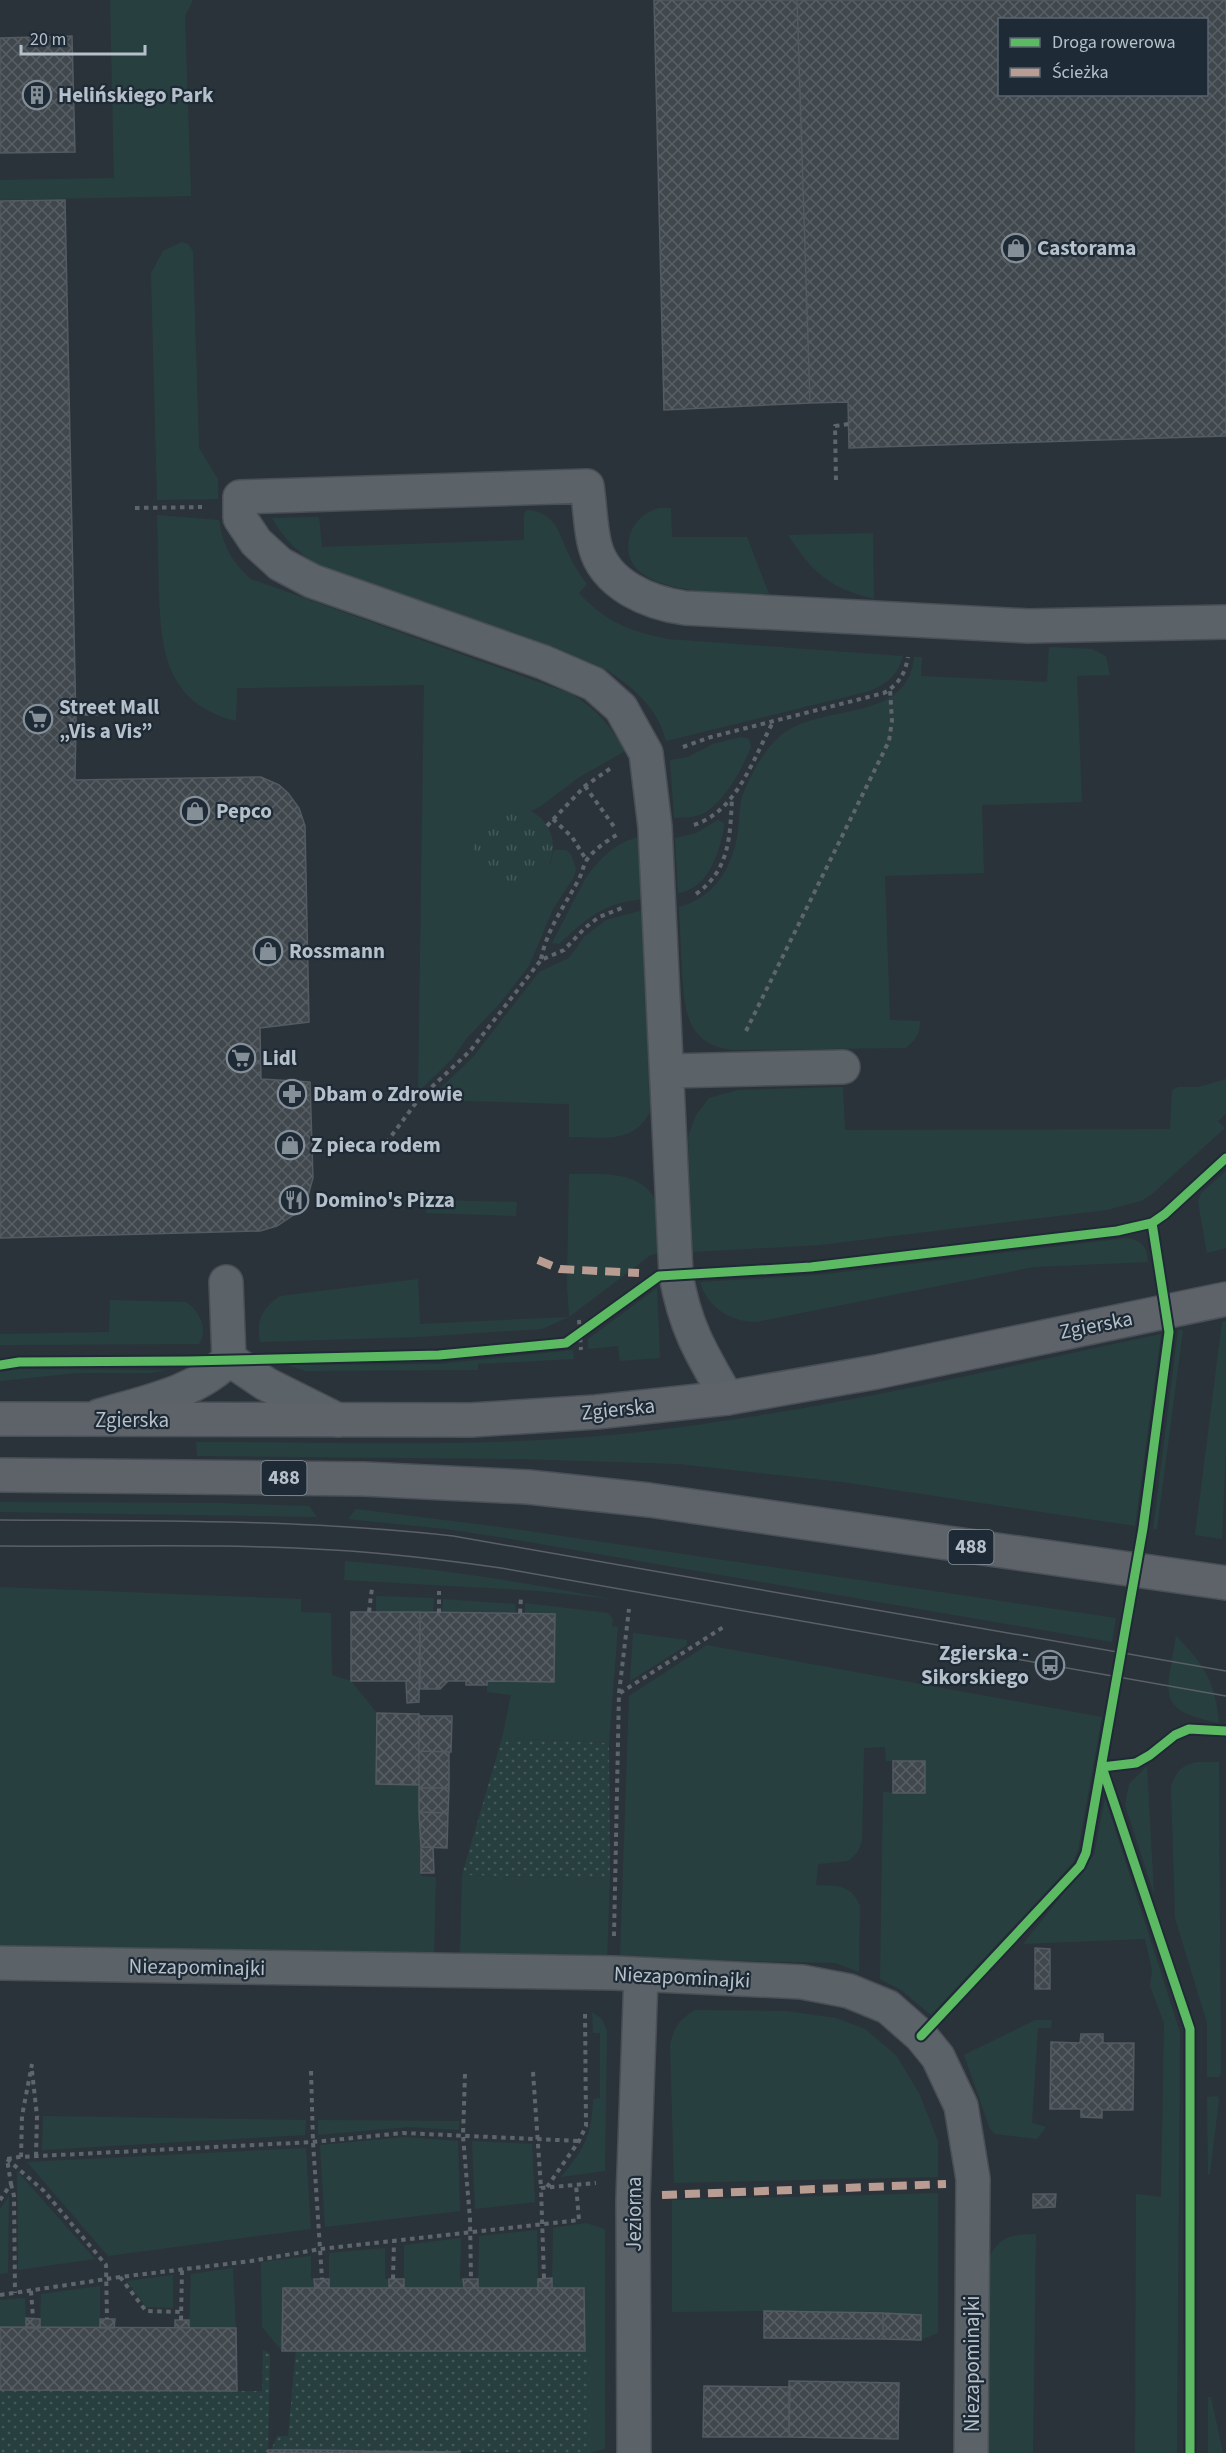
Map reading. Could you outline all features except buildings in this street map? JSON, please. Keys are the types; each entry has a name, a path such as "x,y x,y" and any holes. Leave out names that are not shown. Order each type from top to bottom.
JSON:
{"main road":[{"name":"Zgierska","path":"0,1419 338,1420 504,1418 596,1412 727,1398 876,1372 1226,1299"},
{"name":"488","path":"0,1475 364,1479 528,1487 649,1500 1226,1583"}],"street":[{"path":"727,1398 690,1331 681,1304 676,1275 655,827 646,753 621,708 594,684 543,662 312,581 280,564 256,542 240,518 240,497 587,486 595,546 602,563 618,580 642,597 665,605 685,608 1028,626 1226,622"},
{"path":"668,1071 843,1067"},
{"path":"83,1420 192,1385 221,1367 229,1359 226,1282"},
{"path":"229,1359 266,1384 338,1420"},
{"name":"Niezapominajki","path":"0,1963 640,1975 802,1982 849,1991 888,2007 921,2036 938,2057 961,2106 973,2179 971,2453"},
{"name":"Jeziorna","path":"634,2453 633,2200 640,1975"}],"path":[{"path":"836,480 835,426 849,424"},
{"path":"135,508 217,506 240,497"},
{"path":"547,826 585,786 627,759 646,753 685,747 711,738 871,698 890,689 904,675 907,664 909,620"},
{"path":"727,1070 889,741 892,721 890,689"},
{"path":"75,714 144,712"},
{"path":"585,786 619,833"},
{"path":"381,1150 418,1100 470,1051 541,960 564,950 599,917 632,906 687,899 705,887 720,867 730,841 732,798"},
{"path":"553,819 572,837 587,861"},
{"path":"579,1320 576,1337 581,1350"},
{"path":"576,1337 588,1328"},
{"path":"369,1612 372,1588"},
{"path":"439,1613 440,1591"},
{"path":"520,1613 521,1597"},
{"path":"624,1646 629,1609"},
{"path":"619,1694 725,1626"},
{"path":"533,2072 544,2187 579,2141 586,2126 585,2007"},
{"path":"21,2157 22,2116 32,2064 37,2116 36,2156"},
{"path":"311,2072 322,2279"},
{"path":"465,2074 463,2136 471,2279"},
{"path":"7,2159 313,2142 403,2133 579,2141"},
{"path":"7,2159 14,2196 15,2293"},
{"path":"7,2159 44,2191 106,2265 107,2319"},
{"path":"0,2200 11,2184"},
{"path":"0,2295 251,2261 321,2249 579,2220 576,2185"},
{"path":"393,2279 394,2241"},
{"path":"181,2320 182,2269"},
{"path":"120,2277 146,2311 181,2312"},
{"path":"31,2290 33,2319"}],"green space":[{"path":"110,0 193,0 185,16 191,196 0,200 0,180 114,178"},
{"path":"182,242 188,244 193,251 199,448 218,479 218,499 157,500 151,273 163,251"},
{"path":"659,508 671,508 672,537 747,537 769,594 679,588 657,581 639,571 629,556 630,535 634,525 641,518"},
{"path":"526,510 544,514 555,525 573,563 587,584 579,593 599,612 630,629 668,639 903,656 901,663 891,678 870,691 666,741 657,719 644,700 607,670 319,565 292,545 272,518 319,517 322,547 524,540"},
{"path":"157,515 219,520 229,552 238,566 251,579 572,694 602,719 625,751 578,778 541,806 531,811 517,807 550,865 554,850 566,850 571,854 576,869 574,877 553,909 529,966 501,1002 467,1038 452,1059 418,1092 424,685 237,688 236,721 213,713 182,689 166,656 160,615"},
{"path":"873,533 874,599 833,584 806,560 788,535"},
{"path":"1049,647 1092,649 1106,656 1110,675 1077,676 1082,802 982,805 984,873 885,876 890,1020 920,1021 917,1036 912,1042 906,1048 733,1050 717,1047 705,1041 696,1032 686,1010 679,907 700,898 723,875 736,842 742,797 757,765 772,744 795,727 814,719 858,710 896,694 908,679 914,657 922,657 921,676 1047,682"},
{"path":"741,737 749,739 751,747 727,792 702,814 674,818 670,760 688,757 713,744"},
{"path":"505,807 521,807 542,818 553,839 553,855 542,876 521,887 505,887 491,881 479,869 473,855 473,839 479,825 491,813"},
{"path":"718,820 724,823 724,827 711,868 697,885 678,893 675,838 696,833"},
{"path":"638,837 643,899 606,908 587,919 559,944 552,943 585,879 614,848"},
{"path":"643,910 652,1107 638,1128 607,1138 569,1137 569,1104 428,1100 473,1057 539,972 569,958 584,937 606,920"},
{"path":"1226,1079 1226,1114 1218,1121 1225,1128 1152,1194 1141,1201 1107,1210 820,1245 693,1252 688,1137 696,1115 709,1098 738,1090 843,1087 845,1130 1170,1129 1172,1090 1178,1087 1199,1087"},
{"path":"1226,1171 1226,1248 1207,1253 1198,1202 1201,1193"},
{"path":"569,1174 622,1177 646,1187 658,1210 660,1253 651,1255 569,1317 567,1284"},
{"path":"427,1200 517,1202 516,1216 426,1213"},
{"path":"1127,1238 1143,1246 1147,1252 1148,1262 1034,1267 756,1322 729,1316 714,1306 703,1291 700,1282 818,1275"},
{"path":"418,1279 420,1324 569,1317 542,1329 418,1337 260,1342 259,1334 260,1321 265,1310 280,1296"},
{"path":"657,1288 660,1358 620,1361 618,1346 588,1349 588,1339"},
{"path":"110,1300 186,1302 195,1310 201,1321 202,1339 199,1344 0,1345 0,1334 109,1332"},
{"path":"1226,1321 1226,1446 1222,1539 1195,1535 1222,1322"},
{"path":"1178,1330 1183,1330 1157,1529 1153,1529"},
{"path":"1161,1334 1135,1526 842,1482 679,1464 519,1459 197,1456 196,1442 463,1443 569,1438 690,1426 893,1391"},
{"path":"573,1350 574,1359 478,1364 478,1370 306,1371 287,1365 438,1364"},
{"path":"20,1369 166,1370 151,1373 77,1373 0,1381 0,1372"},
{"path":"0,1502 220,1503 309,1506 317,1517 0,1512"},
{"path":"356,1509 508,1528 1116,1618 1112,1642 505,1538 446,1529 348,1519"},
{"path":"345,1561 479,1576 612,1599 539,1591 344,1580"},
{"path":"0,1587 301,1599 301,1612 331,1613 332,1675 351,1681 377,1713 377,1784 419,1785 421,1876 436,1877 434,1955 0,1951"},
{"path":"376,1596 434,1598 433,1613 376,1612"},
{"path":"443,1599 515,1604 516,1613 442,1613"},
{"path":"525,1603 608,1613 613,1619 612,1626 618,1627 609,1743 502,1738 511,1695 487,1692 487,1681 554,1681 555,1614 525,1613"},
{"path":"633,1633 687,1640 687,1645 630,1681"},
{"path":"1176,1636 1207,1675 1215,1696 1219,1723 1183,1712 1174,1705 1169,1696 1168,1685"},
{"path":"707,1645 1102,1717 1078,1850 1073,1863 931,2015 901,1990 880,1979 883,1792 925,1793 925,1761 886,1761 885,1747 864,1748 862,1841 858,1851 849,1861 818,1864 816,1885 837,1886 848,1890 860,1906 859,1972 835,1963 620,1958 629,1696"},
{"path":"502,1738 609,1743 610,1879 462,1875"},
{"path":"1198,1762 1219,1762 1221,2073 1219,2077 1207,2077 1207,2023 1175,1918 1171,1786 1180,1770"},
{"path":"1147,1766 1154,1894 1125,1805 1129,1784"},
{"path":"1105,1798 1180,2032 1177,2453 1135,2453 1136,2194 1161,2197 1164,2023 1150,1986 1152,1970 1145,1939 1023,1944 1094,1855"},
{"path":"462,1875 610,1879 607,1957 460,1955"},
{"path":"695,2010 786,2011 836,2018 865,2029 896,2055 919,2093 938,2141 938,2177 674,2183 670,2045 678,2024"},
{"path":"592,2012 602,2019 607,2031 605,2171 561,2177 581,2150 591,2123 593,2099 600,2098 600,2033 593,2033"},
{"path":"1035,2020 1052,2020 1051,2028 1038,2028 1032,2123 1046,2127 1037,2139 995,2134 990,2129 964,2055"},
{"path":"1217,2096 1219,2099 1210,2174 1208,2174 1207,2097"},
{"path":"43,2116 306,2120 305,2135 42,2150"},
{"path":"318,2120 459,2121 459,2130 408,2127 318,2135"},
{"path":"405,2137 458,2141 460,2211 325,2227 320,2145"},
{"path":"472,2141 532,2144 535,2202 475,2209"},
{"path":"306,2148 311,2229 108,2256 27,2162"},
{"path":"17,2171 95,2259 18,2270"},
{"path":"938,2193 938,2333 921,2340 920,2315 764,2311 672,2312 672,2200"},
{"path":"9,2196 8,2273 0,2274 0,2209"},
{"path":"586,2223 605,2229 605,2449 590,2453 590,2357 585,2351 584,2288 552,2288 553,2228"},
{"path":"537,2230 538,2288 478,2288 479,2236"},
{"path":"1036,2234 1033,2453 987,2453 989,2258 1002,2241 1020,2235"},
{"path":"461,2238 460,2278 463,2279 464,2288 404,2288 404,2245"},
{"path":"385,2248 385,2279 389,2279 389,2288 329,2288 329,2253"},
{"path":"311,2256 311,2279 314,2279 315,2288 283,2288 282,2351 262,2327 261,2262"},
{"path":"233,2268 236,2328 189,2328 191,2274"},
{"path":"173,2275 173,2308 146,2307 127,2281"},
{"path":"100,2286 100,2328 40,2328 41,2294"},
{"path":"25,2298 26,2328 0,2327 0,2300"},
{"path":"296,2349 585,2351 590,2357 590,2453 271,2450 277,2436 288,2436"},
{"path":"263,2350 270,2354 268,2453 0,2453 0,2390 262,2391"},
{"path":"1208,2397 1211,2397 1223,2453 1208,2453"}],"tram line":[{"path":"0,1520 284,1524 397,1530 453,1536 1226,1671"},
{"path":"0,1546 291,1548 354,1551 438,1560 501,1568 1226,1696"}],"marked path":[{"path":"538,1260 560,1269 639,1273"},
{"path":"662,2195 946,2184"}],"cycle path":[{"path":"921,2036 1080,1866 1086,1853 1143,1528 1169,1332 1152,1223 1165,1214 1226,1158"},
{"path":"0,1365 19,1362 189,1361 439,1355 566,1343 659,1276 811,1267 1117,1231 1152,1223"},
{"path":"1190,2453 1190,2029 1102,1767 1136,1763 1175,1735 1189,1729 1226,1731"}],"place":[{"name":"Helińskiego Park","path":"37,95"},
{"name":"Castorama","path":"1016,248"},
{"name":"Street Mall „Vis a Vis”","path":"38,719"},
{"name":"Pepco","path":"195,811"},
{"name":"Rossmann","path":"268,951"},
{"name":"Lidl","path":"241,1058"},
{"name":"Dbam o Zdrowie","path":"292,1094"},
{"name":"Z pieca rodem","path":"290,1145"},
{"name":"Domino's Pizza","path":"294,1200"},
{"name":"Zgierska - Sikorskiego","path":"1050,1665"}]}
